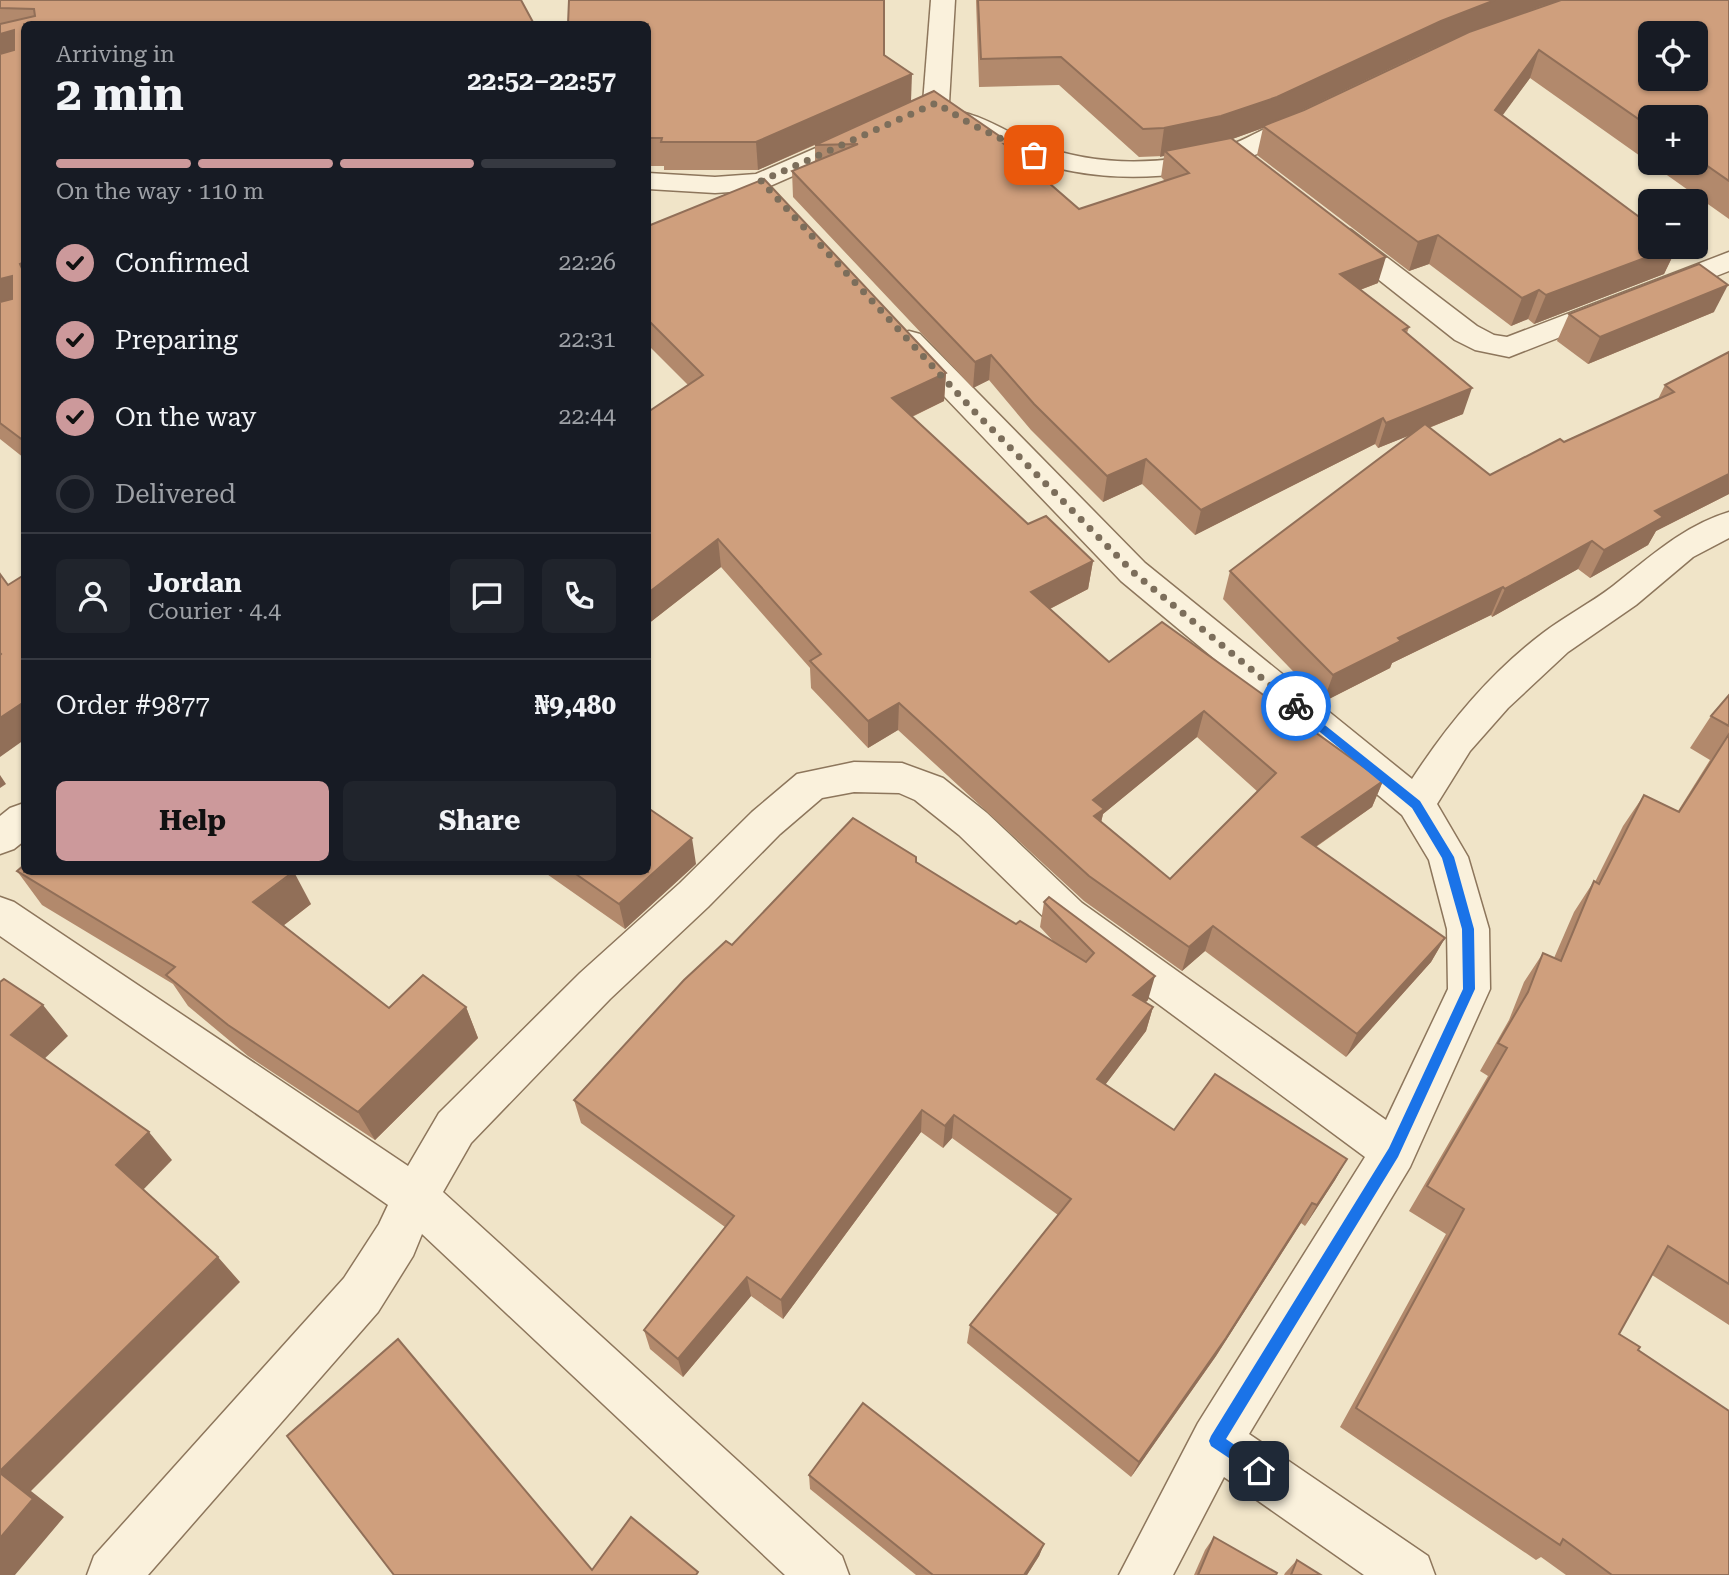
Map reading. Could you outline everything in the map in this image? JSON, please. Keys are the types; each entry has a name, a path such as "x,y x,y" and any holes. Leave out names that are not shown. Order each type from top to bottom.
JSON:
{"street":[{"path":"936,103 943,0"},
{"path":"911,114 936,103"},
{"path":"936,103 969,123 1034,155 1078,167 1118,170 1167,169 1245,161 1333,106"},
{"path":"651,181 715,184 770,191 886,126"},
{"path":"1322,222 1466,333 1486,343 1509,347 1729,261"},
{"path":"890,321 973,410 1133,572 1416,804 1448,857 1468,929 1469,989 1394,1152 1216,1441 1145,1575"},
{"path":"1416,804 1457,741 1495,698 1555,643 1624,596 1681,548 1729,524"},
{"path":"113,1575 361,1295 396,1240 415,1197 455,1128 595,986 694,895 766,823 811,785 853,777 902,778 929,789 974,824 1068,915 1394,1152"},
{"path":"0,838 21,821"},
{"path":"0,914 415,1197 823,1575"},
{"path":"1216,1441 1409,1575"}],"building":[{"path":"0,0 521,0 532,21 21,21 21,439 0,423 0,302 12,299 12,276 0,279 0,54 14,50 14,30 0,34 0,24 35,16 34,9 0,8"},
{"path":"569,0 884,0 884,55 912,74 756,142 661,142 662,138 651,138 651,21 568,21"},
{"path":"978,0 1495,0 1441,21 1277,97 1221,116 1164,128 1143,129 1061,57 981,59"},
{"path":"1561,0 1729,0 1729,181 1708,166 1708,105 1638,105 1638,119 1539,50 1495,110 1638,216 1638,259 1642,259 1546,295 1539,290 1522,298 1438,235 1418,242 1263,126 1304,110 1469,32"},
{"path":"934,91 1011,144 1004,144 1079,209 1189,173 1165,151 1231,138 1386,257 1340,274 1409,327 1403,330 1472,388 1386,423 1383,418 1201,510 1146,459 1107,476 1034,404 991,355 975,362 792,171 858,144 815,145"},
{"path":"764,179 946,373 892,398 1028,524 1046,516 1093,561 1031,592 1109,662 1162,622 1383,781 1302,837 1445,938 1357,1034 1213,926 1189,947 1089,876 899,703 868,721 810,661 821,654 718,539 651,591 651,410 703,375 651,323 651,225","holes":["1204,711 1276,773 1170,879 1094,816 1104,809 1093,800"]},
{"path":"1699,264 1728,285 1600,337 1569,314"},
{"path":"1729,352 1729,474 1655,511 1663,517 1604,550 1592,541 1505,589 1503,587 1398,638 1401,641 1333,675 1230,571 1425,424 1490,475 1560,439 1564,442 1674,392 1665,385"},
{"path":"0,574 8,585 21,577 21,704 0,718"},
{"path":"1729,695 1729,726 1711,716"},
{"path":"1729,734 1729,1284 1668,1246 1619,1334 1640,1347 1638,1350 1729,1411 1729,1575 1612,1575 1563,1539 1560,1545 1356,1408 1464,1209 1427,1186 1507,1048 1498,1043 1528,992 1543,953 1561,961 1594,881 1599,884 1644,795 1679,812"},
{"path":"651,810 692,838 619,904 577,875 651,875"},
{"path":"853,818 916,857 916,862 1016,924 1020,921 1086,962 1094,953 1044,902 1049,897 1155,976 1133,995 1153,1007 1097,1079 1174,1130 1215,1074 1347,1159 1317,1205 1312,1203 1226,1338 1139,1462 970,1325 1071,1199 954,1115 945,1126 922,1110 781,1300 747,1277 678,1359 644,1330 734,1216 574,1100 684,980 726,941 732,945"},
{"path":"24,875 289,875 253,902 389,1008 423,975 466,1007 358,1112 228,1025 166,975 175,967"},
{"path":"4,979 43,1005 11,1035 149,1132 116,1165 218,1257 0,1471 0,982"},
{"path":"398,1339 592,1570 631,1517 698,1572 696,1575 394,1575 287,1436"},
{"path":"863,1403 1044,1544 1024,1575 933,1575 809,1475"},
{"path":"0,1473 33,1499 0,1538"},
{"path":"1214,1537 1277,1573 1276,1575 1198,1575"},
{"path":"1297,1560 1321,1575 1291,1575"}],"way so far":[{"path":"1034,155 969,123 936,103 761,181 973,410 1133,572 1296,706"}],"route":[{"path":"1259,1471 1216,1441 1394,1152 1469,989 1468,929 1448,857 1416,804 1296,706"}]}
